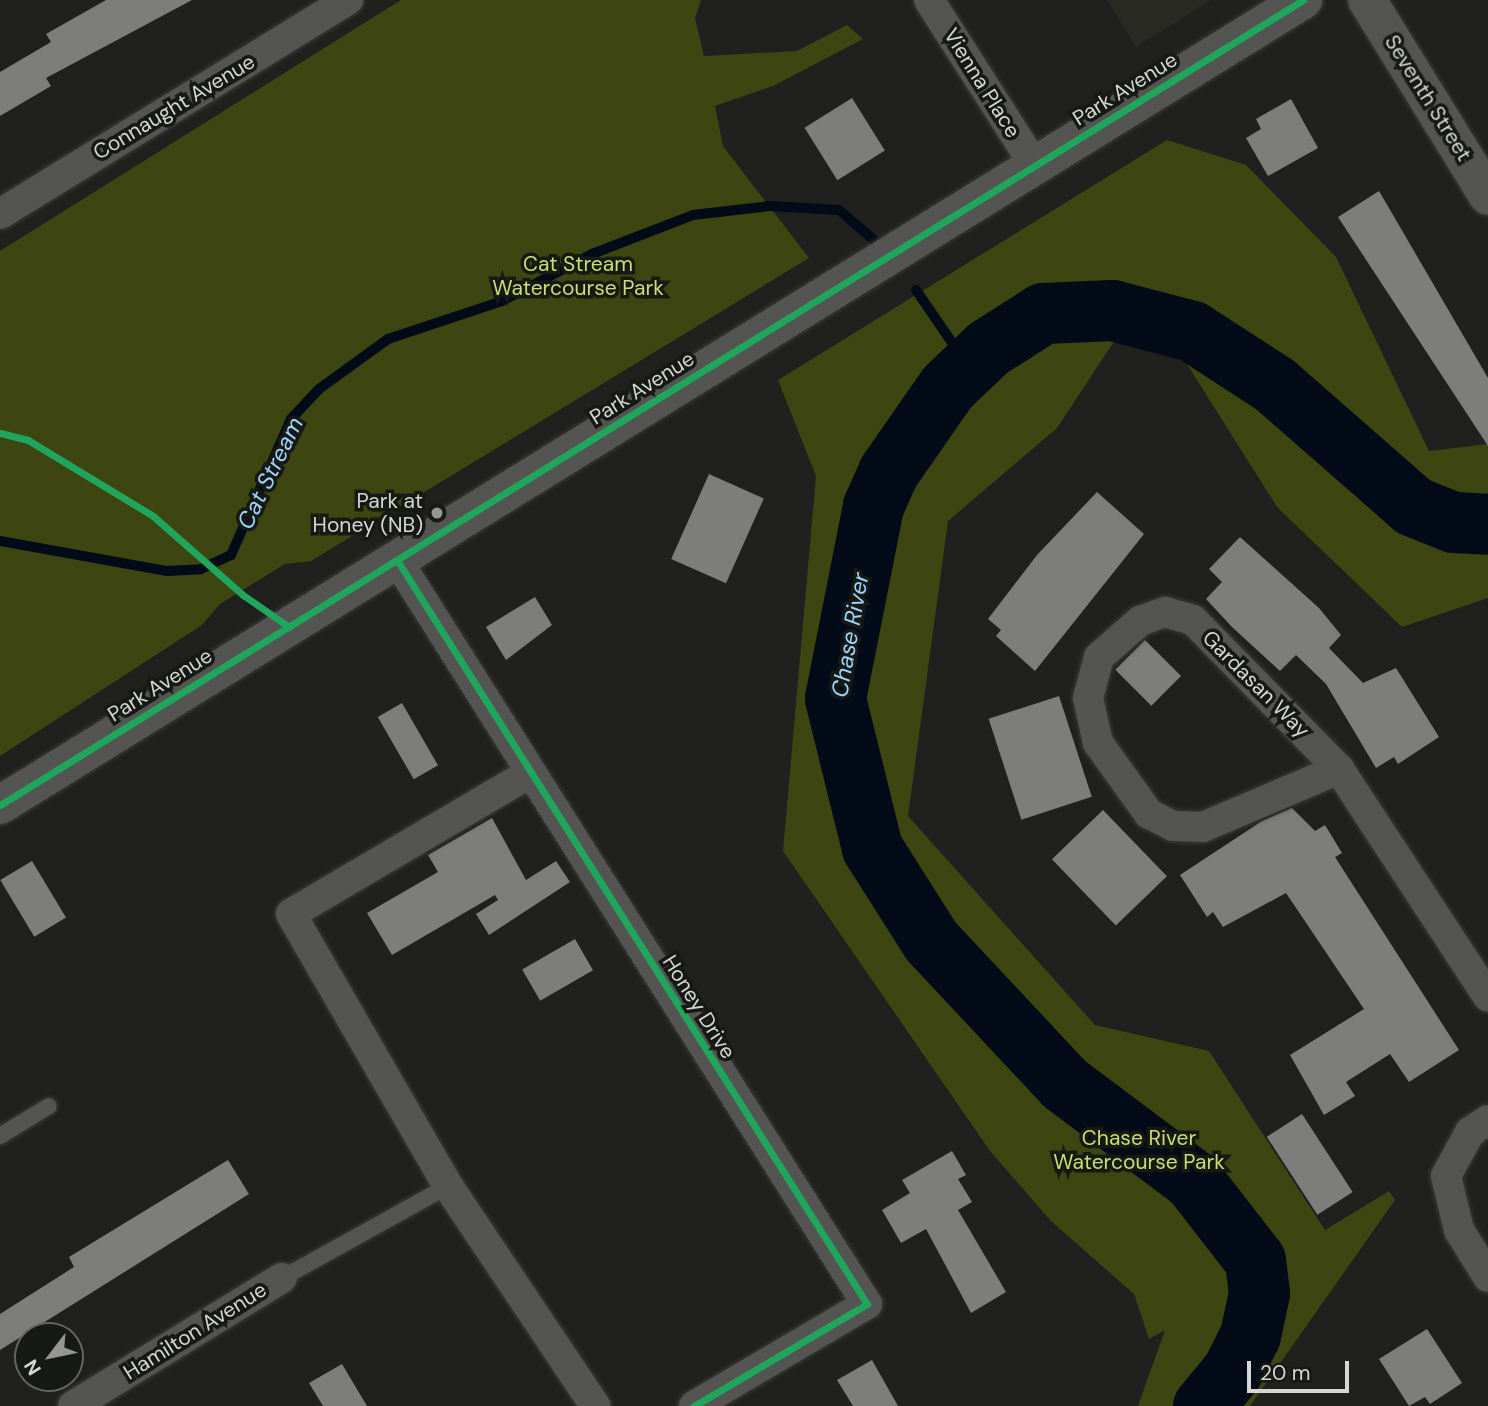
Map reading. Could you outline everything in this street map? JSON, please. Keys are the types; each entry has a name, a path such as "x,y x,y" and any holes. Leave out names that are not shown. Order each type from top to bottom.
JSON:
{"street":[{"name":"Connaught Avenue","path":"0,214 348,0"},
{"name":"Vienna Place","path":"929,0 1035,166"},
{"name":"Park Avenue","path":"0,805 1303,0"},
{"name":"Seventh Street","path":"1367,0 1488,196"},
{"name":"Honey Drive","path":"397,559 867,1304 694,1406"},
{"name":"Gardasan Way","path":"1339,769 1203,827 1173,825 1149,814 1098,743 1088,698 1099,657 1140,621 1165,612 1193,620 1339,769 1488,997"},
{"path":"530,773 291,914 448,1186 595,1406"},
{"path":"1488,1120 1470,1132 1446,1176 1459,1230 1488,1277"},
{"name":"Hamilton Avenue","path":"73,1406 282,1278"}],"lane":[{"path":"0,1136 49,1106"},
{"path":"282,1278 448,1186"}],"shaded area":[{"path":"1107,0 1211,0 1136,47"}],"green space":[{"name":"Cat Stream Watercourse Park","path":"401,0 701,0 695,18 704,56 797,51 847,25 863,39 773,86 715,106 723,146 809,258 311,561 285,564 220,604 202,625 0,756 0,251"},
{"name":"Chase River Watercourse Park","path":"1167,140 1246,165 1336,257 1429,451 1488,444 1488,598 1402,627 1277,507 1144,296 1057,428 948,521 908,816 1095,1025 1209,1051 1325,1230 1389,1191 1395,1200 1250,1406 1138,1406 1165,1330 1149,1339 1134,1294 1051,1221 990,1151 783,851 816,476 778,380"}],"building":[{"path":"106,0 192,0 46,78 51,86 0,116 0,72 51,42 46,34"},
{"path":"852,98 885,151 837,180 805,128"},
{"path":"1291,99 1318,148 1268,176 1246,138 1261,129 1256,119"},
{"path":"1379,191 1488,378 1488,446 1338,217"},
{"path":"709,474 764,498 726,583 671,559"},
{"path":"1097,492 1144,534 1035,671 996,636 1001,630 988,619 1037,555"},
{"path":"1240,537 1319,608 1341,635 1329,648 1363,683 1396,668 1439,737 1398,764 1394,757 1376,768 1326,684 1296,655 1280,671 1232,627 1206,599 1222,582 1209,569"},
{"path":"535,597 552,625 506,660 486,627"},
{"path":"1145,640 1181,676 1151,706 1115,670"},
{"path":"1059,696 1092,797 1021,820 989,719"},
{"path":"402,703 438,765 414,779 378,717"},
{"path":"1292,808 1315,831 1325,825 1342,853 1335,857 1459,1050 1409,1082 1390,1054 1346,1082 1355,1096 1324,1115 1290,1055 1364,1009 1286,893 1223,927 1213,912 1207,917 1180,875 1262,821"},
{"path":"1103,810 1167,876 1116,926 1052,859"},
{"path":"492,818 526,880 556,861 570,882 489,935 476,914 498,900 495,895 392,955 367,913 438,872 428,855"},
{"path":"32,861 66,918 34,937 0,880"},
{"path":"575,939 593,970 540,1001 522,970"},
{"path":"1302,1114 1353,1192 1317,1215 1267,1137"},
{"path":"952,1151 966,1175 958,1179 972,1202 958,1210 1006,1292 971,1313 926,1229 901,1243 882,1210 910,1193 902,1180"},
{"path":"228,1160 249,1194 45,1322 14,1322 14,1341 0,1350 0,1314 74,1267 69,1257"},
{"path":"1427,1329 1462,1383 1430,1404 1425,1397 1409,1406 1379,1359"},
{"path":"872,1360 898,1406 853,1406 837,1380"},
{"path":"342,1364 367,1406 323,1406 309,1383"}],"waterway":[{"name":"Cat Stream","path":"0,541 167,571 201,569 231,555 291,419 319,389 388,339 502,301 592,254 693,215 770,206 839,210 874,240"},
{"name":"Cat Stream","path":"916,290 968,366"},
{"name":"Chase River","path":"1203,1406 1232,1371 1250,1335 1259,1293 1255,1260 1193,1180 1064,1083 931,941 872,848 835,698 873,506 888,472 947,387 988,348 1043,313 1112,310 1192,331 1275,385 1413,506 1453,522 1488,524"}],"cycle path":[{"path":"0,805 1303,0"},
{"path":"0,433 28,440 153,516 243,595 289,627"},
{"path":"397,560 867,1304 694,1406"}],"place":[{"name":"Park at Honey (NB)","path":"437,513"}]}
